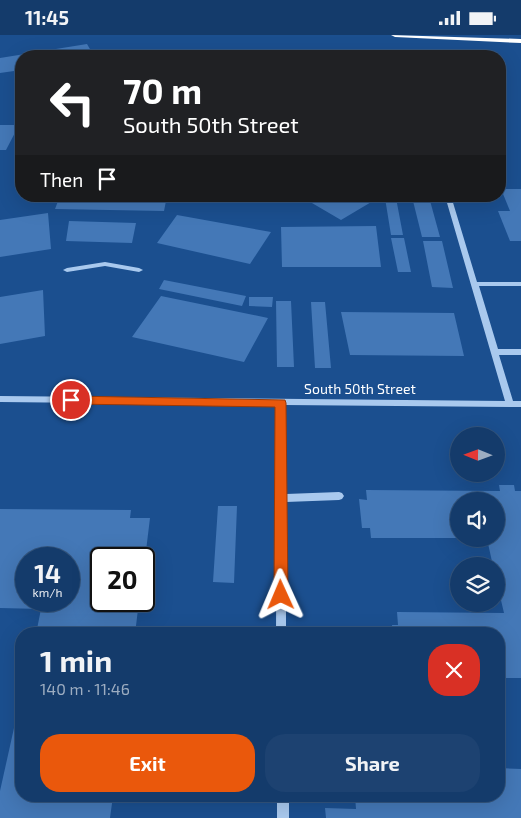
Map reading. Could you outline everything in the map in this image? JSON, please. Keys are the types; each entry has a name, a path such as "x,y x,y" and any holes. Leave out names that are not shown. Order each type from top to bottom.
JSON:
{"highway":[{"path":"395,35 521,41"}],"street":[{"path":"450,202 510,404"},
{"path":"67,270 106,264 139,270"},
{"path":"474,284 521,284"},
{"path":"494,352 521,352"},
{"name":"South 50th Street","path":"0,399 521,404"},
{"path":"281,403 282,627"},
{"path":"280,498 339,496"},
{"path":"283,802 283,818"}],"building":[{"path":"87,44 90,50 50,50"},
{"path":"15,56 15,71 0,73 0,58"},
{"path":"0,125 15,125 15,133 6,150 0,150"},
{"path":"506,189 521,189 521,241 510,241 498,211 510,211 506,201"},
{"path":"58,202 166,202 164,211 55,209"},
{"path":"310,202 371,202 341,220"},
{"path":"386,202 397,202 403,235 391,235"},
{"path":"413,202 430,202 440,237 422,237"},
{"path":"48,213 51,249 0,257 0,220"},
{"path":"177,215 271,232 250,264 157,243"},
{"path":"69,221 136,223 132,243 66,241"},
{"path":"376,226 381,267 282,267 281,227"},
{"path":"391,238 404,238 411,272 398,272"},
{"path":"423,241 442,241 453,288 432,287"},
{"path":"164,280 246,296 242,306 159,289"},
{"path":"43,290 45,336 0,344 0,297"},
{"path":"161,296 268,318 244,362 132,337"},
{"path":"249,297 273,297 272,307 249,306"},
{"path":"276,301 291,301 294,367 277,367"},
{"path":"311,302 325,302 331,368 315,368"},
{"path":"341,312 454,313 464,356 350,355"},
{"path":"499,485 514,485 515,491 521,491 521,678 505,678 505,627 392,627 392,625 398,625 397,612 505,612 505,557 491,557 489,547 505,547 505,492 450,492 450,538 371,538 370,528 362,528 359,499 367,500 366,490 500,491"},
{"path":"218,506 237,506 234,583 213,582"},
{"path":"0,509 131,510 130,518 150,518 146,547 90,547 90,612 138,612 136,627 37,627 40,612 80,612 80,547 15,547 15,608 0,608"},
{"path":"15,724 15,802 112,802 110,818 0,818 0,791"},
{"path":"505,768 521,769 521,818 326,818 325,808 356,809 355,802 505,802"}],"route":[{"path":"71,400 281,403 281,595"}]}
